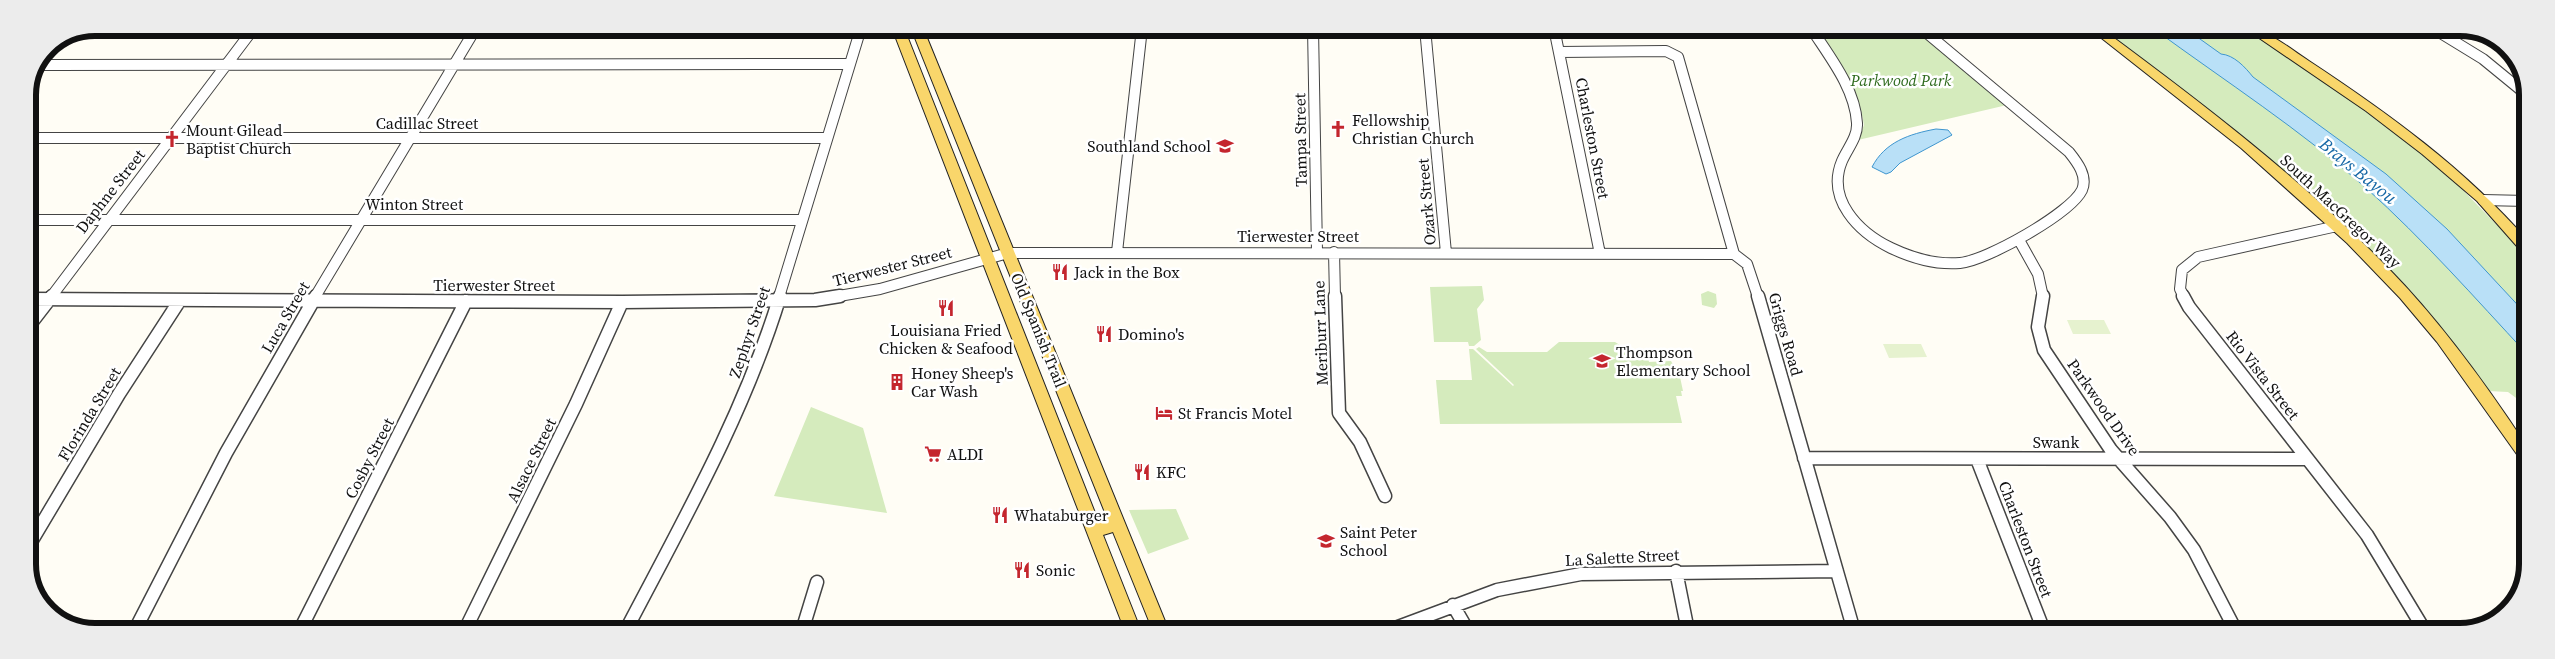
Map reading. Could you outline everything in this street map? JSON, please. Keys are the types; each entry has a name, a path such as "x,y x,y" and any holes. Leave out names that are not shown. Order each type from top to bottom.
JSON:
{"main road":[{"name":"Old Spanish Trail","path":"901,36 1130,623"},
{"name":"Old Spanish Trail","path":"920,36 1158,623"},
{"name":"South MacGregor Way","path":"2104,36 2207,115 2286,180 2385,273 2438,334 2519,446"},
{"path":"2262,36 2343,88 2388,120 2482,200 2519,240"},
{"path":"922,90 940,85"},
{"path":"954,170 973,164"},
{"path":"1035,382 1057,374"},
{"path":"1056,435 1078,428"},
{"path":"1094,531 1118,524"}],"street":[{"name":"Daphne Street","path":"36,316 248,36"},
{"name":"Luca Street","path":"139,623 226,453 360,220 471,36"},
{"name":"Zephyr Street","path":"630,623 720,448 742,401 778,300 858,36"},
{"path":"1117,252 1141,36"},
{"name":"Tampa Street","path":"1313,36 1317,252"},
{"name":"Ozark Street","path":"1426,36 1446,252"},
{"name":"Charleston Street","path":"1556,36 1600,254"},
{"path":"1816,36 1855,106 1858,124 1854,140 1840,165 1837,182 1840,200 1848,214 1865,232 1893,249 1947,263 1972,261 2019,240 2080,195 2083,182 2081,168 2068,152 2035,122 1932,36"},
{"path":"2445,36 2483,59 2519,88"},
{"name":"Griggs Road","path":"1559,52 1666,51 1674,54 1680,62 1734,254 1750,269 1852,623"},
{"path":"45,65 849,64"},
{"name":"Cadillac Street","path":"36,138 827,138"},
{"path":"2482,200 2519,201"},
{"name":"Winton Street","path":"36,220 801,220"},
{"name":"Rio Vista Street","path":"2337,226 2198,257 2186,265 2180,276 2180,289 2188,307 2367,535 2420,623"},
{"name":"Parkwood Drive","path":"2019,240 2036,269 2042,288 2044,299 2037,325 2040,342 2118,458 2170,517 2194,550 2232,623"},
{"name":"Meriburr Lane","path":"1334,252 1339,413 1360,442 1386,496"},
{"name":"Tierwester Street","path":"36,299 622,302 778,300 853,295 1008,253 1446,252 1734,254"},
{"name":"Florinda Street","path":"36,534 119,394 180,300"},
{"name":"Cosby Street","path":"304,623 466,301"},
{"name":"Alsace Street","path":"468,623 576,404 622,302"},
{"name":"Swank","path":"1804,458 2307,459"},
{"name":"Charleston Street","path":"1977,459 2041,623"},
{"path":"1676,571 1686,623"},
{"name":"La Salette Street","path":"1407,623 1497,590 1581,574 1676,571 1837,571"},
{"path":"804,623 817,582"},
{"path":"1453,605 1463,623"}],"green space":[{"name":"Parkwood Park","path":"1820,36 1924,36 2007,105 1858,140 1864,125 1861,110"},
{"path":"2111,36 2256,36 2339,91 2423,155 2458,185 2519,248 2519,400 2508,392 2488,391 2446,334 2198,103"},
{"path":"1482,286 1484,300 1477,309 1481,340 1474,346 1469,346 1468,342 1434,342 1430,287"},
{"path":"1708,291 1716,294 1717,304 1714,308 1702,305 1701,294"},
{"path":"2067,320 2104,320 2111,334 2073,334"},
{"path":"1559,342 1615,342 1631,352 1668,352 1671,359 1648,357 1649,362 1671,361 1680,377 1683,391 1681,391 1682,396 1676,396 1682,423 1440,424 1436,380 1472,380 1469,349 1473,349 1513,386 1476,349 1479,347 1487,352 1547,352"},
{"path":"1883,344 1921,344 1927,357 1889,358"},
{"path":"811,407 863,428 887,513 774,496"},
{"path":"1176,509 1189,539 1148,554 1129,510"}],"water":[{"name":"Brays Bayou","path":"2164,36 2196,36 2221,54 2235,59 2253,77 2386,174 2447,229 2519,306 2519,345 2428,248 2387,208 2341,167 2289,126"},
{"path":"1936,129 1948,130 1952,135 1900,163 1891,172 1886,174 1872,167 1884,151 1899,140"}],"place":[{"name":"Fellowship Christian Church","path":"1338,129"},
{"name":"Mount Gilead Baptist Church","path":"172,139"},
{"name":"Southland School","path":"1225,146"},
{"name":"Jack in the Box","path":"1060,272"},
{"name":"Louisiana Fried Chicken & Seafood","path":"946,308"},
{"name":"Domino's","path":"1104,334"},
{"name":"Thompson Elementary School","path":"1602,361"},
{"name":"Honey Sheep's Car Wash","path":"897,382"},
{"name":"St Francis Motel","path":"1164,413"},
{"name":"ALDI","path":"933,454"},
{"name":"KFC","path":"1142,472"},
{"name":"Whataburger","path":"1000,515"},
{"name":"Saint Peter School","path":"1326,541"},
{"name":"Sonic","path":"1022,570"}]}
